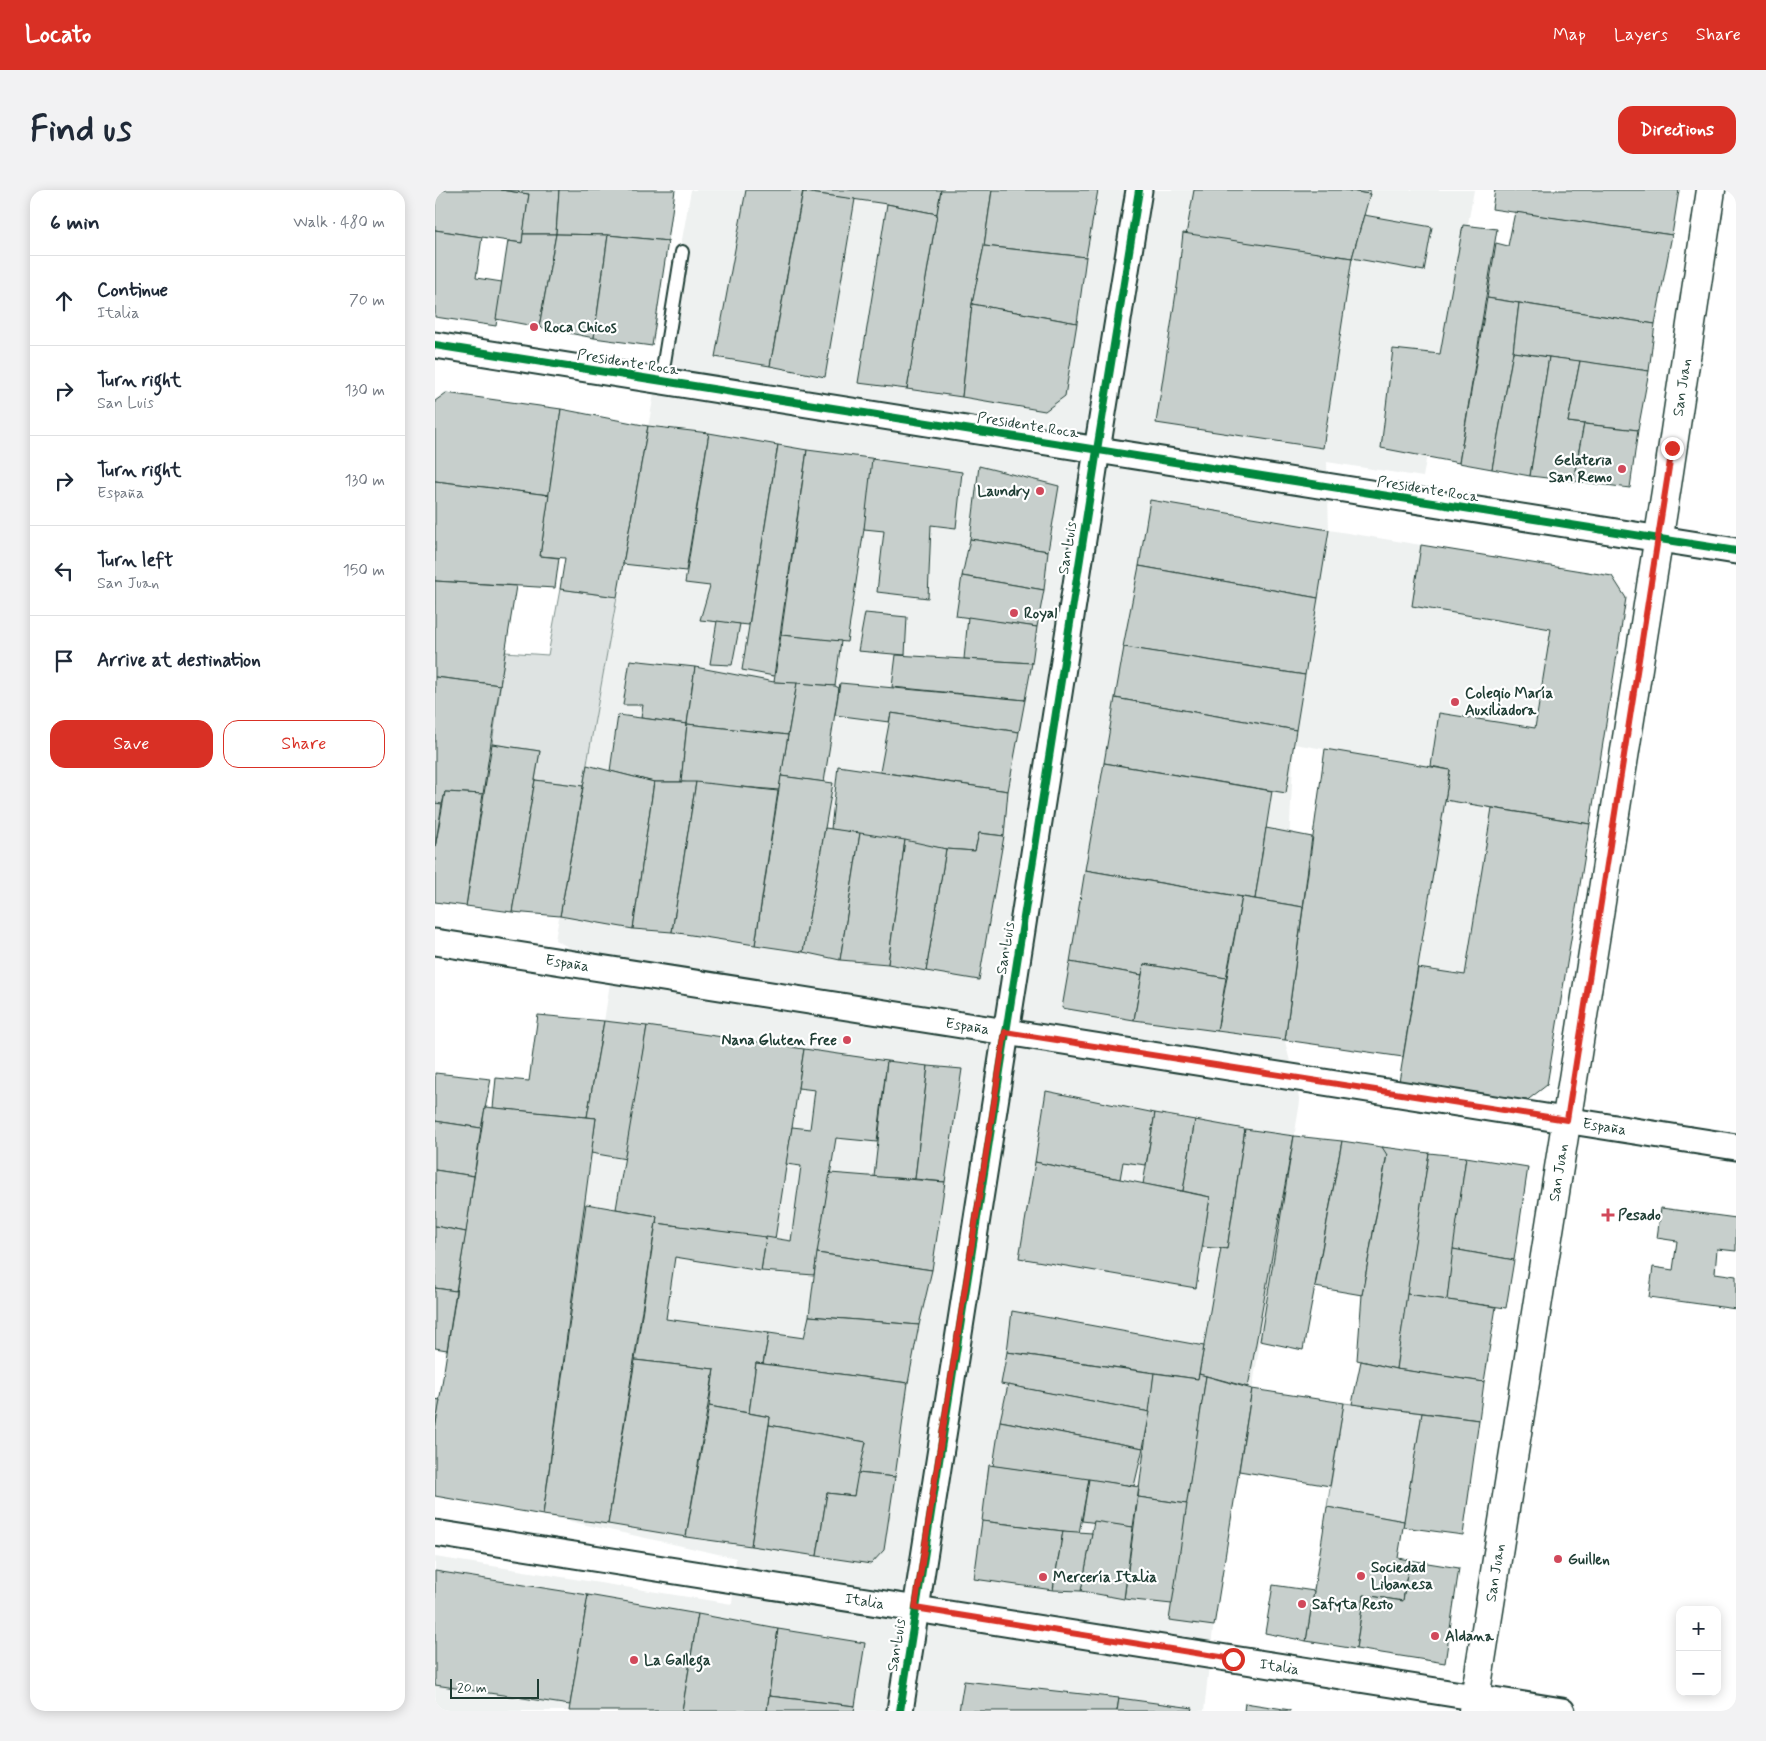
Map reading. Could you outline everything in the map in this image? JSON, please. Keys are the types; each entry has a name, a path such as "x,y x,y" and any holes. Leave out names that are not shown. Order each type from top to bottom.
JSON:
{"main road":[{"name":"San Juan","path":"1474,1704 1658,539 1711,190"}],"street":[{"name":"San Luis","path":"899,1711 1139,190"},
{"name":"Presidente Roca","path":"435,345 1736,551"},
{"name":"España","path":"435,942 1736,1147"},
{"name":"Italia","path":"435,1533 915,1608 1474,1704 1561,1711"}],"lane":[{"path":"661,381 683,252"}],"shaded area":[{"path":"691,190 1474,190 1423,477 1327,462 1329,530 1612,576 1626,598 1547,1085 1525,1102 1399,1082 1450,770 1294,744 1280,1021 1300,1102 1214,1620 1204,1711 435,1711 435,1557 732,1604 736,1558 528,1512 612,970 555,940"},
{"path":"560,589 617,597 583,786 535,780 540,751 492,744 505,652 548,655"},
{"path":"1344,1403 1422,1413 1404,1521 1327,1507"}],"building":[{"path":"435,190 501,190 529,194 522,243 435,230"},
{"path":"501,190 559,190 556,234 523,234 529,194"},
{"path":"559,190 675,190 668,241 608,235 556,234"},
{"path":"746,190 803,190 770,366 715,357"},
{"path":"803,190 941,190 937,214 887,204 803,192"},
{"path":"941,190 992,190 984,246 972,304 962,397 907,389"},
{"path":"992,190 1098,190 1086,257 984,246"},
{"path":"1194,190 1345,190 1370,194 1352,258 1186,235"},
{"path":"1345,190 1370,190 1370,194"},
{"path":"1495,190 1679,190 1672,235 1492,209"},
{"path":"803,192 855,199 825,377 770,366"},
{"path":"887,204 937,214 907,389 858,383"},
{"path":"1515,212 1672,235 1655,324 1487,298 1496,243 1508,246"},
{"path":"1364,215 1432,227 1424,271 1352,258"},
{"path":"1463,225 1497,229 1459,463 1381,448 1393,349 1440,354"},
{"path":"435,230 482,237 476,278 502,282 496,326 435,317"},
{"path":"1183,233 1352,258 1323,448 1156,423 1178,280"},
{"path":"523,234 556,234 539,327 496,319 508,241 522,243"},
{"path":"556,234 608,235 594,338 539,327"},
{"path":"608,235 668,241 652,346 594,338"},
{"path":"984,246 1086,257 1077,323 972,304"},
{"path":"1487,298 1519,303 1513,352 1492,469 1459,463"},
{"path":"1519,303 1655,324 1649,371 1513,352"},
{"path":"972,304 1077,323 1065,396 1045,411 962,397"},
{"path":"1513,352 1549,357 1530,476 1492,469"},
{"path":"1549,357 1580,361 1568,422 1584,424 1573,481 1530,476"},
{"path":"1580,361 1649,371 1638,430 1568,422"},
{"path":"446,393 561,409 549,495 435,481 435,401"},
{"path":"561,409 648,426 617,597 560,589 565,558 540,556"},
{"path":"1584,424 1638,430 1630,488 1573,481"},
{"path":"648,426 709,433 686,571 623,564"},
{"path":"709,433 778,445 749,625 700,620 710,586 685,583"},
{"path":"778,445 807,450 774,676 742,670"},
{"path":"807,450 878,459 864,529 847,642 781,635"},
{"path":"872,459 962,472 956,528 931,525 928,598 877,592 884,531 864,529"},
{"path":"979,466 1059,486 1048,551 970,539"},
{"path":"435,481 549,495 540,556 559,558 555,588 435,581"},
{"path":"1150,500 1329,530 1318,598 1139,566"},
{"path":"970,539 1048,551 1044,590 962,576"},
{"path":"1421,545 1612,576 1626,598 1590,824 1445,800 1450,770 1431,766 1439,713 1535,728 1551,629 1412,606"},
{"path":"1139,566 1318,598 1305,675 1123,647"},
{"path":"962,576 1044,590 1037,627 956,616"},
{"path":"435,581 516,586 500,685 435,677"},
{"path":"865,613 907,617 905,655 858,651"},
{"path":"968,617 1037,627 1032,663 964,659"},
{"path":"717,621 740,624 732,665 710,664"},
{"path":"781,635 841,641 835,686 774,682"},
{"path":"1124,647 1305,675 1296,730 1115,698"},
{"path":"896,655 1032,663 1025,700 892,687"},
{"path":"630,660 695,667 687,724 641,718 643,705 623,705"},
{"path":"695,667 774,682 797,683 788,735 687,724"},
{"path":"435,677 500,685 483,794 445,792 442,805 435,804"},
{"path":"797,683 835,686 839,688 824,782 781,776"},
{"path":"840,683 1025,700 1019,732 891,713 889,722 835,715"},
{"path":"1115,698 1296,730 1286,793 1104,763"},
{"path":"891,713 1019,732 1008,791 880,772"},
{"path":"618,715 687,724 681,782 654,782 610,771"},
{"path":"687,724 788,735 779,790 681,782"},
{"path":"492,744 540,751 512,912 466,906"},
{"path":"1325,749 1450,770 1403,1057 1285,1040"},
{"path":"1104,763 1272,791 1255,899 1085,870"},
{"path":"587,765 654,782 633,929 560,916"},
{"path":"838,766 1008,791 1004,836 979,833 975,851 946,849 831,829"},
{"path":"781,776 833,783 803,952 755,945"},
{"path":"535,780 583,786 560,916 512,912"},
{"path":"654,782 696,782 672,932 633,929"},
{"path":"696,782 778,791 755,945 672,932"},
{"path":"445,792 483,794 466,906 435,902 435,848"},
{"path":"435,803 442,804 435,848"},
{"path":"1492,808 1590,824 1547,1085 1525,1102 1399,1082 1418,968 1465,975"},
{"path":"825,828 860,833 840,960 803,952"},
{"path":"1266,828 1312,837 1303,907 1255,899"},
{"path":"860,833 905,840 888,964 840,960"},
{"path":"979,833 1004,836 979,980 926,971 946,849 975,851"},
{"path":"905,840 946,849 926,971 888,964"},
{"path":"1085,870 1242,897 1226,978 1144,964 1142,975 1070,962"},
{"path":"1242,897 1303,907 1285,1040 1217,1031"},
{"path":"1070,962 1142,975 1134,1020 1062,1008"},
{"path":"1144,964 1226,978 1217,1031 1134,1020"},
{"path":"538,1015 604,1021 587,1117 493,1108 496,1078 529,1081"},
{"path":"604,1021 647,1026 626,1159 591,1153 596,1118 587,1117"},
{"path":"647,1026 804,1049 775,1239 656,1223 657,1216 616,1209"},
{"path":"804,1049 887,1061 877,1142 836,1138 814,1275 761,1271 766,1237 791,1241 801,1166 786,1164 792,1127 810,1129 815,1090 798,1088"},
{"path":"887,1061 928,1066 915,1179 874,1177"},
{"path":"928,1066 962,1069 945,1182 915,1179"},
{"path":"435,1073 491,1079 481,1128 435,1121"},
{"path":"1046,1091 1155,1113 1146,1165 1123,1162 1120,1179 1035,1162"},
{"path":"485,1107 596,1118 543,1515 435,1496 435,1429"},
{"path":"1155,1113 1195,1120 1183,1191 1143,1184"},
{"path":"1195,1120 1245,1129 1227,1249 1202,1247 1210,1197 1183,1191"},
{"path":"435,1121 481,1128 474,1176 435,1170"},
{"path":"1245,1129 1294,1136 1248,1387 1199,1374 1221,1248 1227,1249"},
{"path":"1294,1136 1342,1141 1303,1350 1260,1341"},
{"path":"1342,1141 1388,1148 1362,1295 1315,1287"},
{"path":"1382,1147 1429,1153 1396,1369 1357,1360 1362,1295 1387,1155"},
{"path":"1429,1153 1466,1157 1447,1300 1407,1294"},
{"path":"1466,1157 1528,1167 1514,1260 1453,1249"},
{"path":"1035,1162 1210,1197 1196,1288 1019,1258"},
{"path":"435,1170 474,1176 466,1232 435,1226"},
{"path":"830,1173 945,1182 932,1270 817,1253"},
{"path":"586,1204 657,1216 608,1524 543,1515"},
{"path":"1661,1208 1736,1218 1736,1251 1717,1249 1715,1273 1736,1276 1736,1309 1649,1297 1653,1267 1673,1270 1677,1241 1657,1238"},
{"path":"656,1223 766,1237 761,1271 675,1257 666,1319 769,1333 763,1364 756,1363 749,1413 709,1406 714,1369 635,1360"},
{"path":"435,1226 466,1232 456,1291 435,1288"},
{"path":"1453,1249 1514,1260 1506,1308 1447,1300"},
{"path":"817,1253 932,1270 919,1325 809,1316"},
{"path":"435,1288 456,1291 447,1350 435,1348"},
{"path":"1407,1294 1496,1307 1484,1382 1396,1369"},
{"path":"1012,1311 1204,1346 1198,1379 1007,1352"},
{"path":"809,1316 919,1325 908,1383 763,1364 769,1333 804,1338"},
{"path":"1007,1352 1154,1373 1150,1412 1001,1384"},
{"path":"635,1360 714,1369 686,1537 608,1524"},
{"path":"1361,1361 1396,1369 1484,1382 1479,1420 1352,1404"},
{"path":"756,1363 908,1383 895,1477 858,1473 866,1442 769,1425 770,1417 749,1413"},
{"path":"1154,1373 1198,1379 1199,1374 1206,1376 1187,1504 1138,1497"},
{"path":"1206,1376 1252,1389 1214,1626 1169,1620"},
{"path":"1008,1385 1150,1412 1143,1448 1000,1421"},
{"path":"1252,1389 1344,1403 1330,1486 1239,1471"},
{"path":"435,1399 440,1400 435,1429"},
{"path":"709,1406 770,1417 751,1546 686,1537"},
{"path":"1422,1413 1479,1420 1463,1535 1403,1527"},
{"path":"1000,1421 1143,1448 1134,1486 993,1466"},
{"path":"769,1425 866,1442 854,1496 827,1493 817,1556 751,1546"},
{"path":"989,1465 1089,1479 1079,1533 982,1521"},
{"path":"858,1473 895,1477 884,1550 871,1564 817,1556 827,1493 854,1496"},
{"path":"1089,1479 1139,1487 1133,1527 1082,1521"},
{"path":"1138,1497 1187,1504 1172,1604 1124,1599"},
{"name":"Sociedad Libanesa","path":"1327,1507 1404,1521 1398,1558 1409,1560 1403,1601 1364,1595 1356,1649 1306,1641"},
{"path":"982,1521 1063,1531 1053,1590 974,1579"},
{"path":"1094,1521 1133,1527 1124,1599 1081,1591"},
{"path":"1063,1531 1092,1533 1081,1591 1053,1590"},
{"path":"1409,1560 1459,1568 1445,1663 1356,1649 1364,1595 1403,1601"},
{"path":"435,1571 588,1595 570,1705 435,1685"},
{"path":"1273,1585 1314,1591 1306,1641 1265,1633"},
{"name":"La Gallega","path":"588,1595 698,1614 682,1711 569,1711"},
{"path":"698,1614 778,1629 767,1711 682,1711"},
{"path":"778,1629 865,1643 855,1706 769,1696"},
{"path":"964,1681 1119,1698 1117,1711 959,1711"},
{"path":"769,1696 855,1706 854,1711 767,1711"},
{"path":"1119,1698 1193,1708 1192,1711 1117,1711"},
{"path":"1245,1703 1290,1710 1290,1711 1244,1711"}],"cycle path":[{"path":"900,1711 1139,190"},
{"path":"435,345 1736,551"}],"place":[{"name":"Roca Chicos","path":"534,327"},
{"name":"Gelateria San Remo","path":"1622,469"},
{"name":"Laundry","path":"1040,491"},
{"name":"Royal","path":"1014,613"},
{"name":"Colegio María Auxiliadora","path":"1455,702"},
{"name":"Nana Gluten Free","path":"847,1040"},
{"name":"Pesado","path":"1608,1215"},
{"name":"Guillen","path":"1558,1559"},
{"name":"Sociedad Libanesa","path":"1361,1576"},
{"name":"Mercería Italia","path":"1043,1577"},
{"name":"Safyta Resto","path":"1302,1604"},
{"name":"Aldana","path":"1435,1636"},
{"name":"La Gallega","path":"634,1660"}],"route":[{"path":"1233,1659 915,1608 1005,1032 1567,1120 1672,448"}]}
